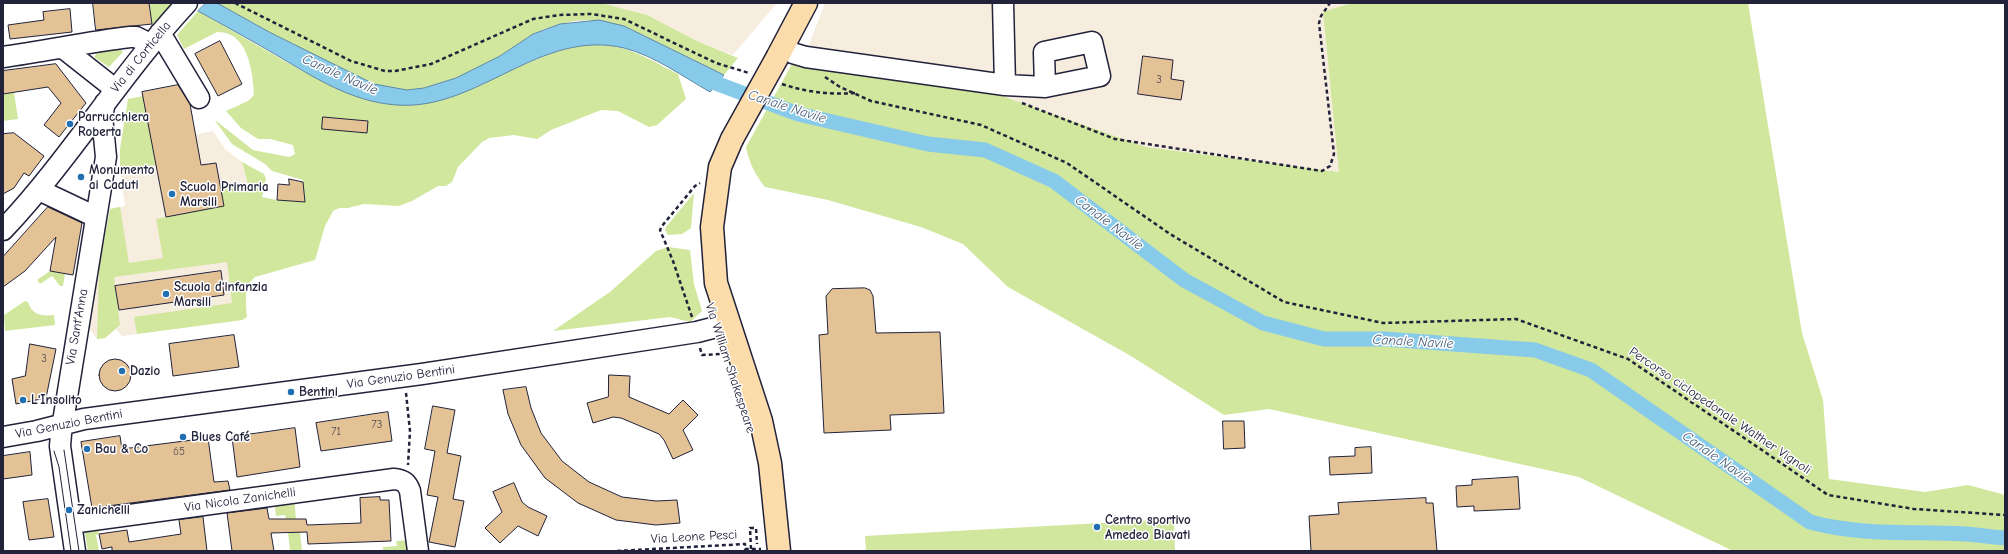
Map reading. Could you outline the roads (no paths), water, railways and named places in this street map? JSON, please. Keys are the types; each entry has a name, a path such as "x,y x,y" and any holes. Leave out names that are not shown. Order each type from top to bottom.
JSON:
{"main road":[{"path":"780,53 806,3"},
{"name":"Via William Shakespeare","path":"773,550 775,507 770,463 761,421 743,364 713,328 705,283 700,237 702,200 709,178 780,53"},
{"name":"Via William Shakespeare","path":"713,328 716,283 712,227 720,167 732,139"}],"street":[{"name":"Via di Corticella","path":"3,230 39,190 159,34 187,3"},
{"path":"1003,3 1006,85"},
{"path":"3,57 63,48 89,42 159,34 199,98"},
{"path":"63,48 110,96"},
{"path":"780,53 1006,85 1044,87"},
{"name":"Via Sant'Anna","path":"75,551 60,446 62,424 106,157 102,116 110,96"},
{"path":"39,190 96,217"},
{"name":"Via Genuzio Bentini","path":"3,436 32,432 84,418 437,372 713,328"},
{"name":"Via Nicola Zanichelli","path":"71,523 394,479 401,480 407,484 410,492 418,551"}],"water":[{"path":"206,3 217,3 271,33 374,84 407,90 424,88 456,78 500,56 533,34 560,24 599,20 624,26 724,75 710,92 647,56 624,48 593,45 564,49 509,71 455,96 427,103 397,105 380,103 334,88 198,11"}],"waterway":[{"name":"Canale Navile","path":"699,74 718,84 798,114 928,144 985,150 1054,181 1184,280 1263,323 1324,339 1385,339 1535,350 1591,370 1810,522 1868,531 1946,533 2005,538"}],"tram line":[{"path":"64,450 79,551"},
{"path":"54,451 59,467 71,551"}],"place":[{"name":"Parrucchiera Roberta","path":"70,124"},
{"name":"Monumento ai Caduti","path":"81,177"},
{"name":"Scuola Primaria Marsili","path":"172,194"},
{"name":"Scuola d'infanzia Marsili","path":"166,294"},
{"name":"Dazio","path":"122,371"},
{"name":"Bentini","path":"291,392"},
{"name":"L'Insolito","path":"23,400"},
{"name":"Blues Café","path":"183,437"},
{"name":"Bau & Co","path":"87,449"},
{"name":"Zanichelli","path":"69,510"},
{"name":"Centro sportivo Amedeo Biavati","path":"1097,527"}]}
